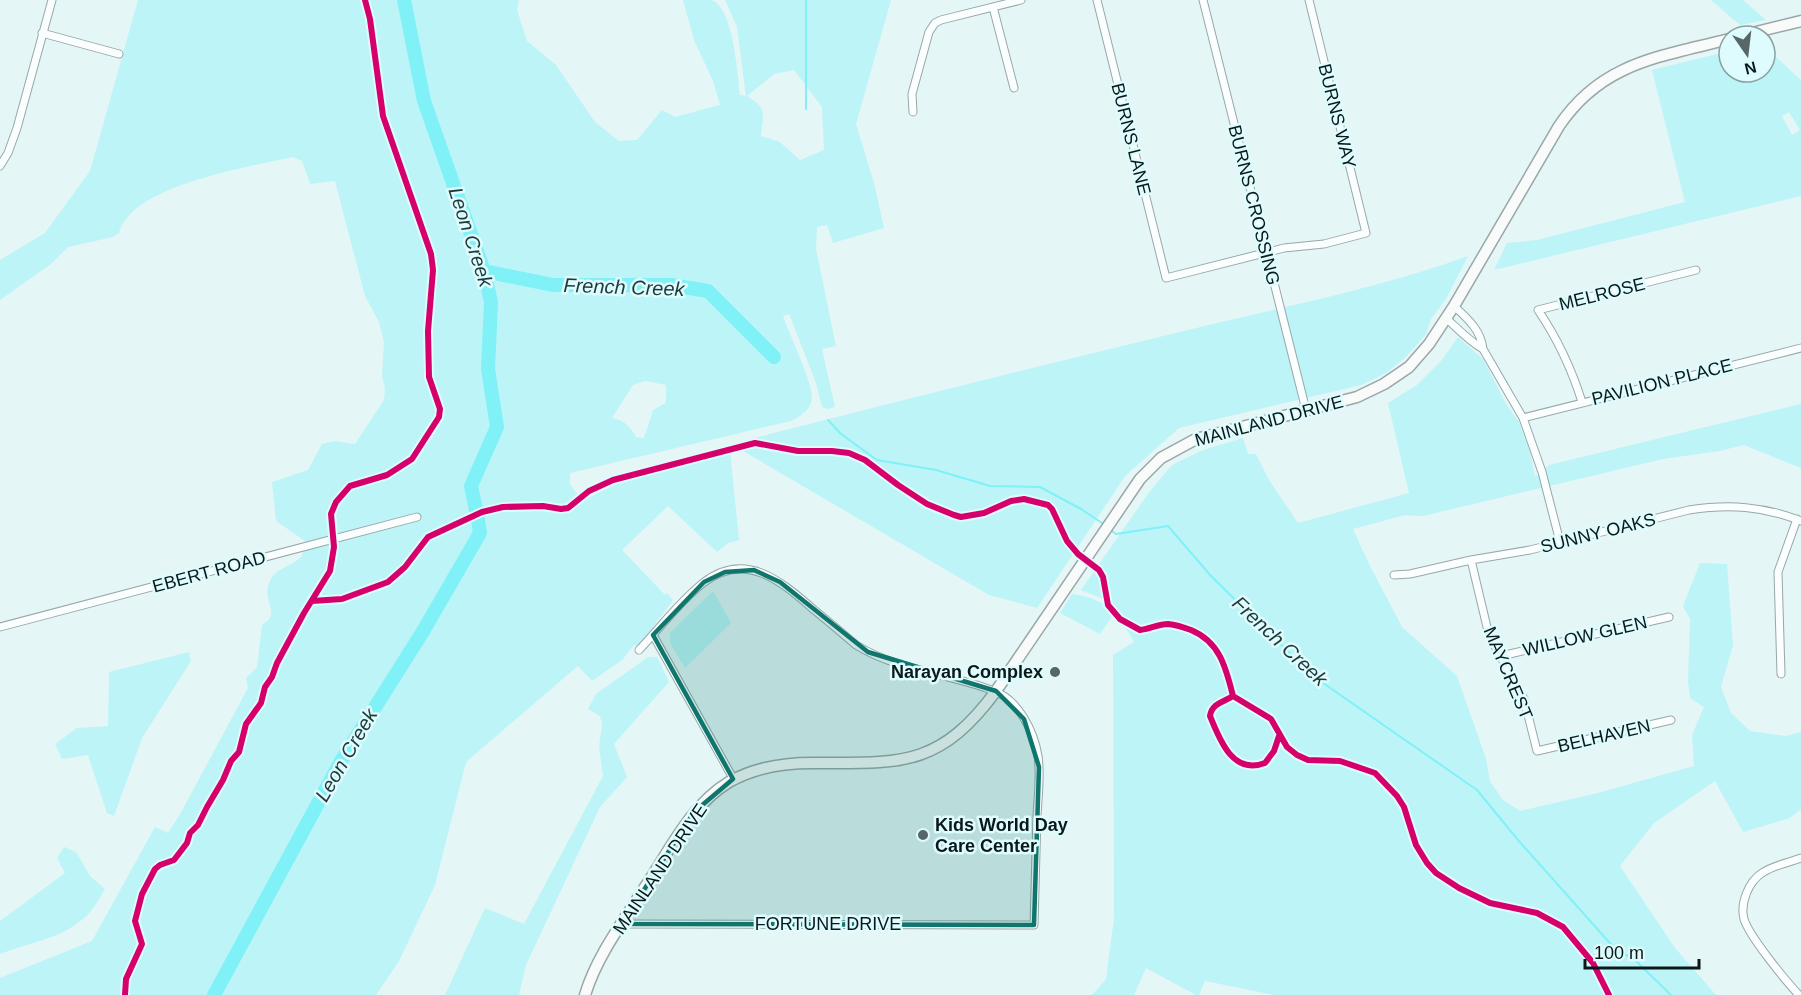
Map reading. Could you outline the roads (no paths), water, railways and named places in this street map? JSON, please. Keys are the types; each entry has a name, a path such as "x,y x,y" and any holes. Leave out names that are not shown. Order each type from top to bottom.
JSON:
{"main road":[{"path":"1777,27 1801,21"},
{"name":"MAINLAND DRIVE","path":"585,995 594,971 622,924 694,812 715,792 754,771 781,764 879,763 900,760 921,755 959,734 979,715 1140,479 1161,458 1186,443 1214,433 1357,397 1397,376 1419,356 1446,318 1559,126 1587,93 1611,75 1625,68 1649,59 1717,42"}],"street":[{"path":"0,166 8,153 17,128 52,0"},
{"path":"913,112 912,94 932,26 941,20 1021,0"},
{"name":"BURNS LANE","path":"1097,0 1166,278 1266,253"},
{"name":"BURNS CROSSING","path":"1203,0 1306,410"},
{"name":"BURNS WAY","path":"1266,253 1284,248 1324,244 1366,233 1309,0"},
{"path":"993,7 1014,88"},
{"path":"42,33 118,54"},
{"name":"MELROSE","path":"1582,402 1575,379 1556,339 1538,310 1696,270"},
{"path":"1454,306 1472,322 1482,340 1483,349 1523,418 1542,472 1560,542"},
{"path":"1446,318 1470,341 1483,349"},
{"name":"PAVILION PLACE","path":"1523,418 1801,348"},
{"name":"SUNNY OAKS","path":"1394,575 1518,553 1713,506 1766,509 1799,520"},
{"name":"EBERT ROAD","path":"0,627 417,517"},
{"path":"1781,674 1778,572 1799,520"},
{"name":"MAYCREST","path":"1471,560 1487,627 1524,699 1537,751"},
{"path":"639,650 704,582 725,572 739,569 754,570 780,582 856,645 868,652 901,665 996,691"},
{"name":"WILLOW GLEN","path":"1501,656 1669,617"},
{"path":"653,635 734,780"},
{"name":"FORTUNE DRIVE","path":"622,924 1034,925 1038,757 1030,729 1024,718 996,691"},
{"name":"BELHAVEN","path":"1537,751 1671,720"},
{"path":"1799,995 1747,927 1743,916 1744,900 1755,879 1761,873 1801,858"}],"waterway":[{"name":"Leon Creek","path":"404,0 424,101 484,271 491,302 488,369 497,427 471,486 476,510"},
{"path":"806,0 806,109"},
{"name":"French Creek","path":"484,271 553,285 671,285 708,291 774,357"},
{"name":"French Creek","path":"828,420 841,434 877,460 936,470 990,486 1040,487 1105,525"},
{"name":"Leon Creek","path":"214,995 341,761 422,633 480,533 478,520"},
{"name":"French Creek","path":"1109,529 1116,534 1168,526 1211,576 1313,676 1477,790 1518,840 1616,950 1634,959 1671,995"}],"place":[{"name":"Narayan Complex","path":"1055,672"},
{"name":"Kids World Day Care Center","path":"923,835"}]}
